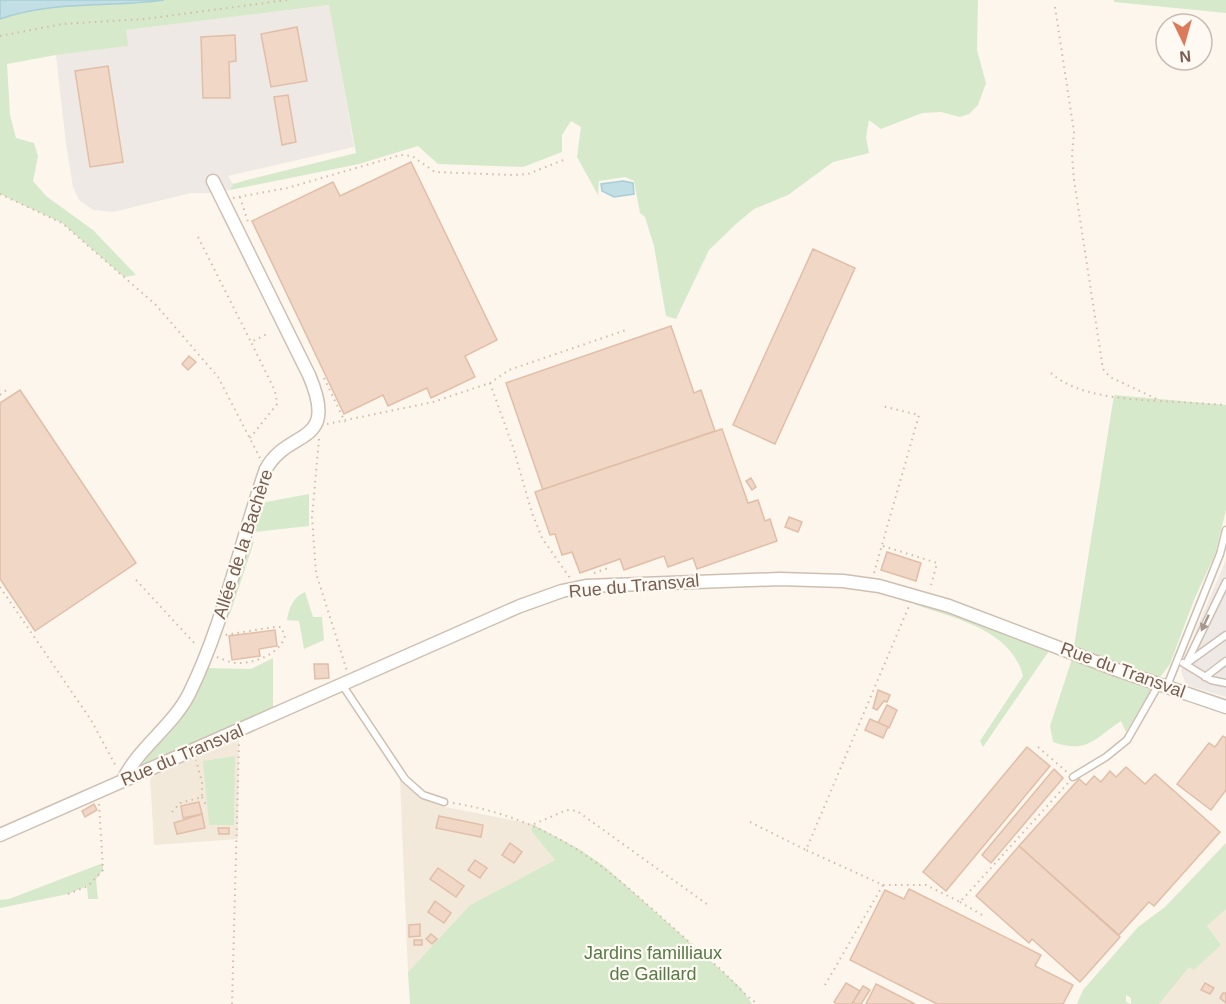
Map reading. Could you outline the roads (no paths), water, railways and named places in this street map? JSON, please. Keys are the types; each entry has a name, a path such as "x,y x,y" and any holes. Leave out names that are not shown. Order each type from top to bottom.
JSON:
{"street":[{"name":"Allée de la Bachère","path":"123,780 135,758 177,714 189,693 211,639 266,469 272,459 306,435 316,424 318,401 314,387 213,181"},
{"name":"Rue du Transval","path":"0,835 97,791 239,732 520,606 576,588 634,582 806,579 879,586 926,599 1163,685 1217,708"}],"lane":[{"path":"1073,777 1106,757 1127,740 1163,685 1177,660 1220,554 1226,530"},
{"path":"1186,664 1226,582"},
{"path":"1186,664 1226,635"},
{"path":"1177,660 1214,682 1226,683"},
{"path":"1205,677 1226,661"},
{"path":"347,684 405,778 423,795 444,802"}],"water":[{"path":"0,0 164,0 41,9 0,19"},
{"path":"623,181 633,183 634,194 614,197 602,191 601,184"}],"park label":[{"name":"Jardins familliaux de Gaillard","path":"653,963"}]}
